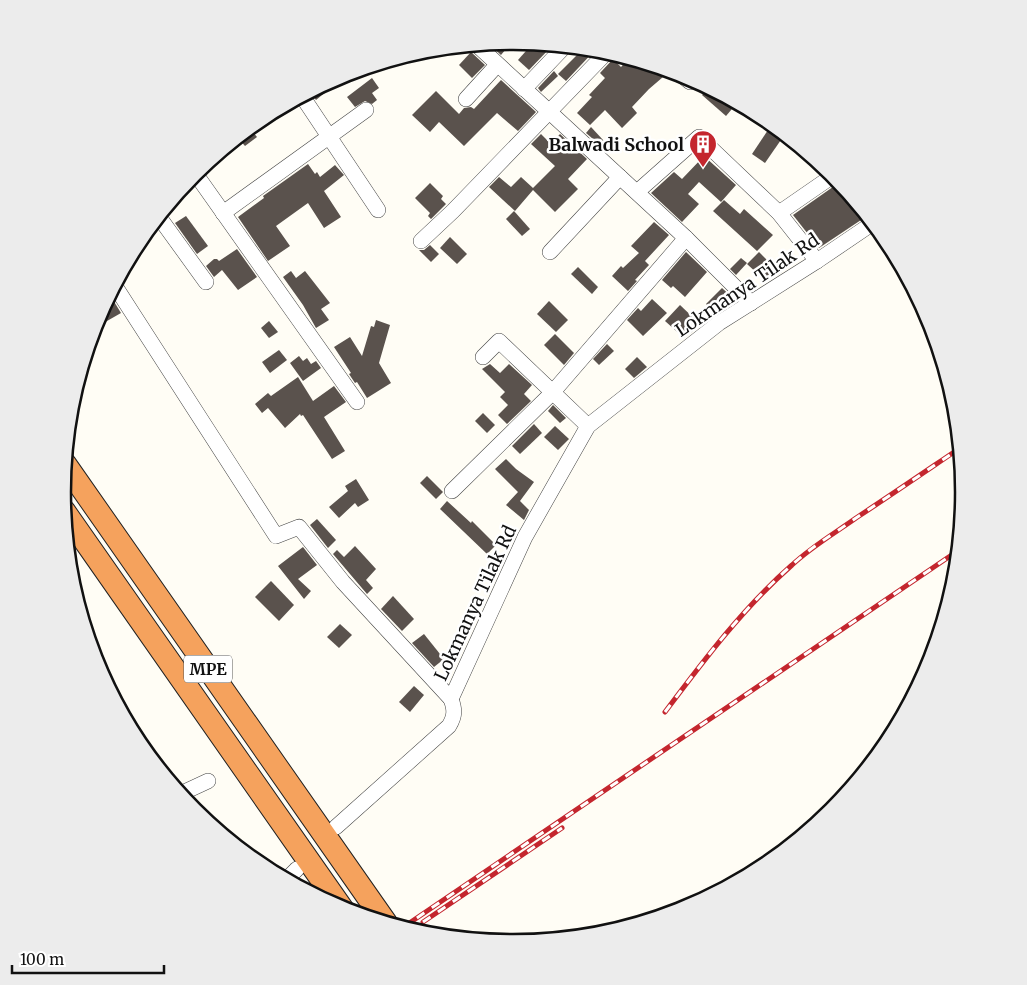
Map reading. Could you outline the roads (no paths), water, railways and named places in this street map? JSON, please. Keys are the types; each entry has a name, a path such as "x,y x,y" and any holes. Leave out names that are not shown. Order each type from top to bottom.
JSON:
{"highway":[{"name":"MPE","path":"72,474 380,915"},
{"name":"MPE","path":"72,523 333,896"}],"street":[{"path":"483,51 686,238 751,303"},
{"path":"524,88 558,53"},
{"path":"421,241 453,211 600,59"},
{"path":"466,99 497,65"},
{"path":"306,102 378,210"},
{"path":"223,213 366,110"},
{"path":"637,192 699,137 779,213 817,261"},
{"path":"550,252 620,177"},
{"path":"779,213 826,180"},
{"path":"200,181 357,402"},
{"path":"163,222 206,282"},
{"name":"Lokmanya Tilak Rd","path":"119,293 276,536 299,527 343,582 451,699 525,537 588,426 719,323 867,227"},
{"path":"452,491 552,393 686,238"},
{"path":"483,358 499,341 588,426"},
{"path":"336,826 449,726 454,717 454,707 451,699"},
{"path":"187,791 208,781"},
{"path":"291,875 297,869"}],"railway":[{"path":"665,712 709,654 741,617 799,558 954,452"},
{"path":"410,922 951,555"},
{"path":"423,922 562,828"}],"place":[{"name":"Balwadi School","path":"703,168"}]}
